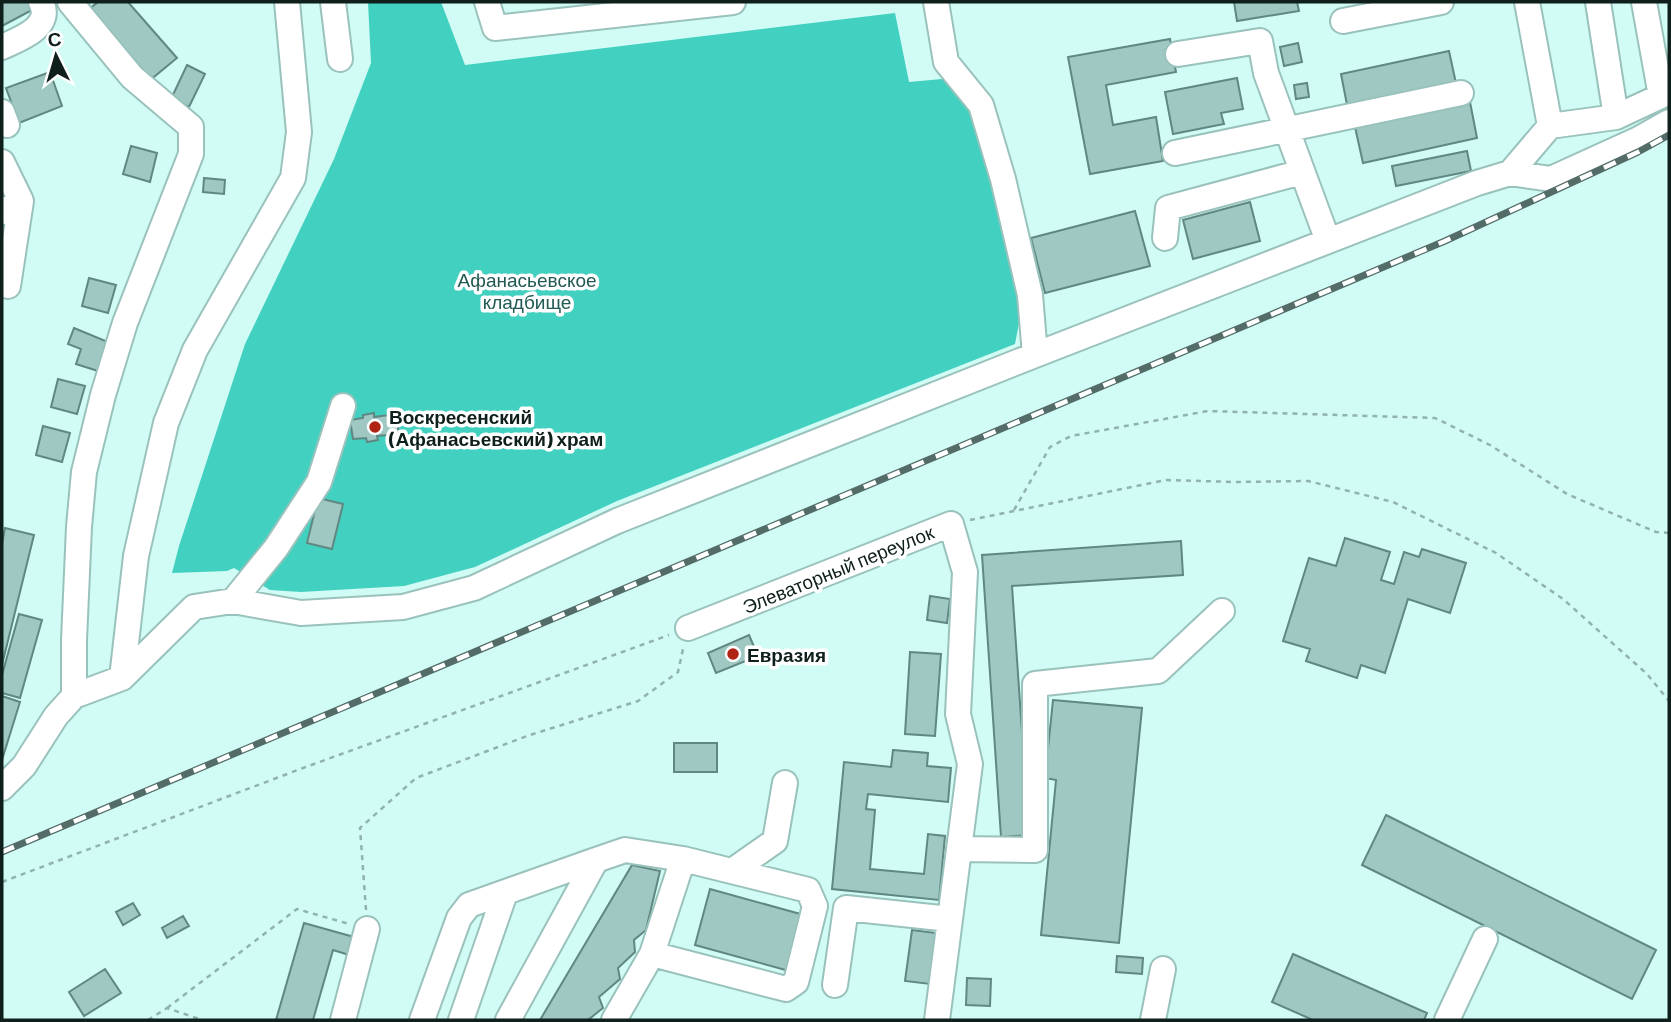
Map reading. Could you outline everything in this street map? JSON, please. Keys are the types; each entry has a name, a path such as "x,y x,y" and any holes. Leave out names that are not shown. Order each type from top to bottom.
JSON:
{"street":[{"path":"2,47 34,31 43,18 41,2"},
{"path":"70,2 132,77 191,127 191,154 125,323 103,395 84,472 74,640 74,696"},
{"path":"122,678 136,556 166,423 195,350 293,178 299,132 287,2"},
{"path":"333,2 340,59"},
{"path":"487,2 495,28 733,2"},
{"path":"936,2 946,62 981,105 1003,179 1030,295 1035,355"},
{"path":"1343,21 1441,2"},
{"path":"1527,2 1550,126"},
{"path":"1598,2 1616,117"},
{"path":"1510,173 1550,126 1616,117 1661,96 1644,2"},
{"path":"1178,54 1259,41 1266,73 1328,242"},
{"path":"1175,153 1461,93"},
{"path":"2,788 23,766 56,716 74,696 122,678 194,607 233,600 301,613 403,607 474,588 617,521 1035,355 1477,183 1510,173 1551,179 1639,139 1669,122"},
{"path":"2,162 12,206 8,286"},
{"path":"1165,238 1168,208 1302,172"},
{"path":"233,600 276,548 319,482 343,405"},
{"name":"Элеваторный переулок","path":"688,628 951,524 965,572 958,714 970,764 937,1020"},
{"path":"960,849 1035,850 1035,684 1158,671 1222,611"},
{"path":"732,871 775,841 785,783"},
{"path":"422,1020 459,918 469,905 625,849 683,859 808,890 816,906 796,982 786,989 652,954"},
{"path":"614,1020 652,954 683,859"},
{"path":"508,1020 596,860"},
{"path":"461,1020 505,893"},
{"path":"835,985 846,908 950,919"},
{"path":"343,1020 367,929"},
{"path":"1447,1020 1485,939"},
{"path":"1153,1020 1163,969"}],"path":[{"path":"1014,510 1050,447 1071,436 1208,411 1422,417 1435,418 1490,445 1566,494 1656,532 1669,533"},
{"path":"951,524 1166,481 1308,481 1394,502 1496,552 1563,599 1647,674 1669,701"},
{"path":"2,882 688,628"},
{"path":"148,1020 297,909 367,929 359,828 416,778 527,736 638,701 678,672 688,628"},
{"path":"167,1008 202,1020"}],"green space":[{"name":"Афанасьевское кладбище","path":"368,2 441,2 465,65 895,13 909,82 953,78 977,109 1023,302 1015,344 617,501 475,567 404,586 301,592 270,590 234,568 227,571 172,573 245,344 334,159 371,63"}],"building":[{"path":"2,2 28,2 32,10 2,26"},
{"path":"98,2 128,2 177,58 149,81 88,10"},
{"path":"1234,2 1297,2 1299,11 1237,21"},
{"path":"1170,39 1176,72 1106,85 1113,125 1156,117 1163,161 1090,174 1068,57"},
{"path":"1298,43 1302,62 1284,66 1280,47"},
{"path":"1449,51 1457,88 1348,110 1341,74"},
{"path":"187,65 205,74 189,107 171,99"},
{"path":"50,72 62,106 19,123 6,88"},
{"path":"1237,78 1243,109 1221,113 1224,124 1173,134 1165,92"},
{"path":"1307,83 1309,97 1296,99 1294,85"},
{"path":"1470,102 1477,138 1363,163 1355,127"},
{"path":"131,146 157,153 150,182 123,174"},
{"path":"1467,151 1471,171 1396,186 1392,166"},
{"path":"204,178 225,180 224,194 203,192"},
{"path":"1250,202 1260,241 1193,259 1183,220"},
{"path":"1135,211 1150,266 1045,293 1031,238"},
{"path":"89,278 116,285 108,313 82,306"},
{"path":"74,328 108,342 98,371 76,364 81,349 68,344"},
{"path":"58,379 85,386 77,414 51,407"},
{"name":"Воскресенский (Афанасьевский) храм","path":"374,413 374,417 396,414 399,434 377,436 378,440 367,442 366,438 353,439 350,420"},
{"path":"43,426 70,433 62,462 36,455"},
{"path":"318,498 343,504 332,549 307,543"},
{"path":"5,528 34,535 2,665 2,544"},
{"path":"1345,538 1390,552 1381,580 1394,584 1404,552 1419,557 1422,549 1466,563 1450,613 1408,599 1385,673 1361,665 1357,678 1306,661 1310,649 1283,641 1309,558 1336,566"},
{"path":"1181,541 1183,575 1012,586 1029,835 1001,837 982,555"},
{"path":"930,596 950,599 947,623 927,620"},
{"path":"19,614 42,620 20,698 2,693 2,675"},
{"name":"Евразия","path":"749,635 758,656 716,673 708,653"},
{"path":"910,652 941,654 935,736 905,734"},
{"path":"2,696 20,702 2,760"},
{"path":"1053,700 1142,708 1119,943 1041,935 1056,780 1045,778"},
{"path":"674,743 717,743 717,772 674,772"},
{"path":"893,750 928,753 927,766 951,768 948,802 868,794 866,809 875,810 870,869 924,874 928,834 945,836 939,900 832,889 844,762 891,767"},
{"path":"1386,815 1656,950 1632,999 1362,865"},
{"path":"632,865 660,871 646,930 634,940 635,952 618,968 620,979 599,997 603,1008 588,1020 540,1020"},
{"path":"710,889 804,915 789,971 695,945"},
{"path":"133,903 140,915 123,925 116,912"},
{"path":"183,916 189,926 167,938 162,928"},
{"path":"304,923 354,937 349,955 333,950 313,1020 276,1020"},
{"path":"912,930 936,933 930,984 905,981"},
{"path":"1293,954 1427,1013 1424,1020 1313,1020 1272,1002"},
{"path":"1117,956 1143,958 1142,974 1116,972"},
{"path":"105,969 121,993 84,1016 69,992"},
{"path":"967,978 991,979 990,1006 966,1005"}],"railway":[{"path":"2,852 1445,241 1638,152 1669,135"}],"place":[{"name":"Воскресенский (Афанасьевский) храм","path":"375,427"},
{"name":"Евразия","path":"733,654"}]}
